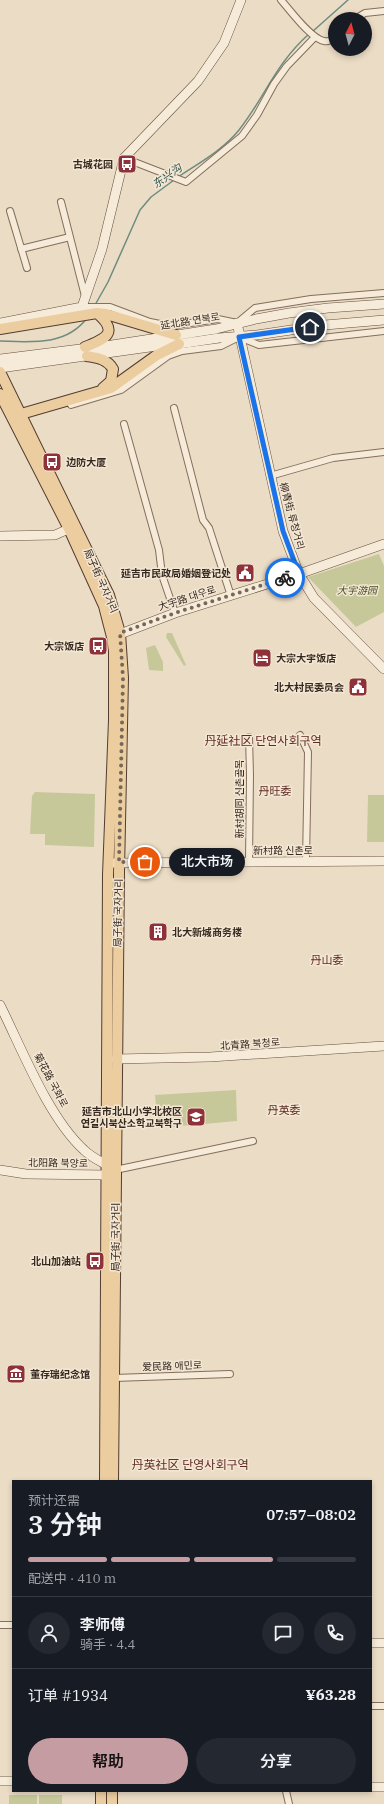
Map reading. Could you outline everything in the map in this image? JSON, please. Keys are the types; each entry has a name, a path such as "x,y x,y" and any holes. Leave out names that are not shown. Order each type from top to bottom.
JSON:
{"main road":[{"path":"86,352 104,340 108,332 106,322 90,307"},
{"path":"0,329 90,307 177,339"},
{"path":"21,413 111,388 177,339"},
{"path":"21,413 104,387 109,384 113,376 113,369 102,359 86,352"},
{"name":"局子街 국자거리","path":"0,372 21,413 72,527 116,635 114,680 116,1059 110,1170 114,1378 113,1480"},
{"name":"局子街 국자거리","path":"0,394 4,411 72,527"},
{"name":"局子街 국자거리","path":"105,1480 114,862"},
{"path":"100,1804 101,1792"},
{"path":"112,1792 112,1804"}],"street":[{"path":"90,307 102,249 124,158 202,76 224,43 241,0"},
{"path":"281,0 314,36 324,41 328,40"},
{"path":"372,12 384,11"},
{"path":"124,158 186,182 242,136 257,115 274,84 314,36"},
{"path":"61,202 90,307"},
{"path":"10,211 26,268"},
{"path":"21,249 70,237"},
{"path":"0,323 90,307 110,307 150,322 170,326 218,319 237,323 255,308 311,299 384,293"},
{"name":"延北路 연북로","path":"0,368 86,352 171,344 177,339 237,323 289,313 328,308 384,304"},
{"name":"延北路 연북로","path":"177,339 239,337 325,325 384,320"},
{"name":"柳青街 류청거리","path":"237,323 283,531 299,574 314,598 384,669"},
{"path":"21,413 35,415 112,393 129,384 168,356 182,352 221,346 239,337 259,345 384,331"},
{"name":"延北路 연북로","path":"0,359 42,359"},
{"path":"174,408 203,520 209,528 231,596"},
{"path":"124,424 160,550 162,575 175,613"},
{"path":"270,476 334,458 384,452"},
{"path":"0,536 55,535 72,527"},
{"name":"大宇路 대우로","path":"116,635 175,613 299,574 384,544"},
{"path":"300,735 308,752 306,861"},
{"name":"新村胡同 신촌골목","path":"249,737 249,861"},
{"name":"新村路 신촌로","path":"114,862 384,860"},
{"name":"菊花路 국화로","path":"0,1005 37,1080 66,1130 85,1152 110,1170"},
{"name":"北青路 북청로","path":"116,1059 204,1058 384,1046"},
{"path":"110,1170 252,1141"},
{"name":"北阳路 북양로","path":"0,1170 26,1174 110,1170"},
{"name":"爱民路 애민로","path":"114,1378 230,1374"},
{"path":"0,1625 12,1625"},
{"path":"372,1643 384,1643"},
{"path":"372,1706 384,1706"},
{"path":"0,1781 12,1781"},
{"path":"372,1787 384,1787"},
{"path":"286,1792 289,1804"}],"green space":[{"name":"大宇游园","path":"379,554 384,566 384,612 356,627 308,577"},
{"path":"167,633 172,633 186,665 184,666 166,637"},
{"path":"155,645 163,662 163,671 149,670 146,648"},
{"path":"35,792 95,794 94,847 45,845 45,834 30,834 32,796"},
{"path":"368,795 384,795 384,842 367,842"},
{"path":"236,1090 237,1121 158,1128 155,1095"},
{"path":"9,1795 37,1795 37,1804 9,1804"},
{"path":"39,1795 62,1795 62,1804 39,1804"}],"waterway":[{"name":"东兴沟","path":"312,32 348,0"},
{"name":"东兴沟","path":"178,177 210,156 233,137 248,118 279,68 309,34"},
{"name":"东兴沟","path":"95,305 108,282 140,210 151,197 174,180"},
{"name":"东兴沟","path":"0,341 36,342 59,338 69,334 79,327 87,318"}],"way so far":[{"path":"145,862 119,862 123,678 123,654 120,633 175,613 285,578"}],"place":[{"name":"古城花园","path":"127,164"},
{"name":"边防大厦","path":"52,462"},
{"name":"延吉市民政局婚姻登记处","path":"245,573"},
{"name":"大宗饭店","path":"98,646"},
{"name":"大宗大宇饭店","path":"262,658"},
{"name":"北大村民委员会","path":"358,687"},
{"name":"北大市场","path":"145,862"},
{"name":"北大新城商务楼","path":"158,932"},
{"name":"延吉市北山小学北校区 연길시북산소학교북학구","path":"196,1117"},
{"name":"北山加油站","path":"95,1261"},
{"name":"董存瑞纪念馆","path":"16,1374"}],"district":[{"name":"丹延社区 단연사회구역","path":"263,740"},
{"name":"丹旺委","path":"275,791"},
{"name":"丹山委","path":"327,960"},
{"name":"丹英委","path":"284,1110"},
{"name":"丹英社区 단영사회구역","path":"190,1464"}],"route":[{"path":"285,578 299,574 283,531 239,337 310,327"}]}
